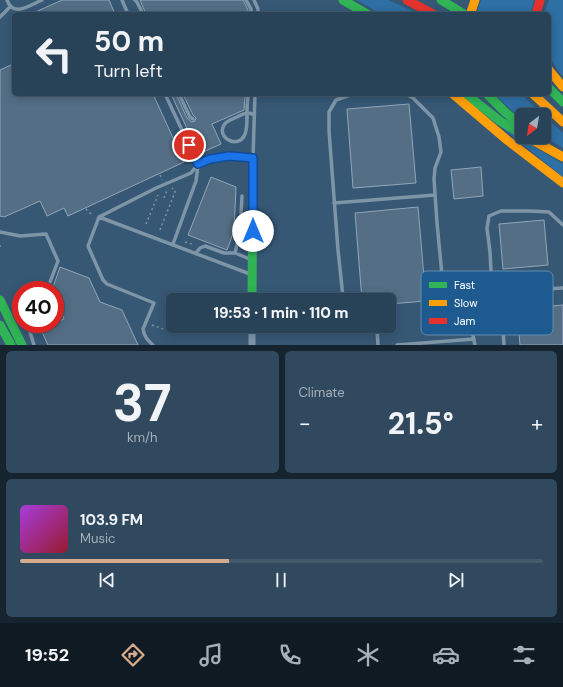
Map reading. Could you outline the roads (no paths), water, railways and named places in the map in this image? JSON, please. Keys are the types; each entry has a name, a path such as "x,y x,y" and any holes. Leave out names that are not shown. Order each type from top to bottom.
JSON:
{"main road":[{"path":"407,0 429,12"},
{"path":"469,12 475,0"},
{"path":"537,12 540,0"},
{"path":"347,2 360,12"},
{"path":"347,2 364,12"},
{"path":"445,2 466,12"},
{"path":"551,73 563,87"},
{"path":"551,90 563,102"},
{"path":"455,96 506,140 563,184"},
{"path":"469,96 500,121 515,130"},
{"path":"489,96 515,120"},
{"path":"535,96 563,122"},
{"path":"539,144 563,158"},
{"path":"549,144 563,153"},
{"path":"252,293 253,158"},
{"path":"0,300 22,345"},
{"path":"0,303 17,345"},
{"path":"0,325 11,345"},
{"path":"0,330 7,345"}],"street":[{"path":"252,333 252,345"}],"lane":[{"path":"7,0 10,7 19,10 42,0"},
{"path":"122,0 127,12"},
{"path":"246,0 251,12"},
{"path":"254,0 258,12"},
{"path":"136,1 142,12"},
{"path":"0,17 10,7"},
{"path":"166,96 198,164 196,181 173,244"},
{"path":"180,96 190,117 193,119"},
{"path":"248,96 247,108 247,112 247,129 245,135 237,142 226,139 223,135 222,129 227,121 247,112 248,112 254,115"},
{"path":"152,345 148,341 143,329 154,303 107,284 103,280 88,246 99,217 156,188 191,173 198,164 210,159 229,156 253,158 255,96"},
{"path":"343,293 334,203 329,112 336,100 347,96"},
{"path":"410,96 433,118 439,137 441,152 435,168 434,179 442,271"},
{"path":"334,203 435,195"},
{"path":"235,253 240,232 242,196"},
{"path":"491,271 487,228 489,216 501,211 548,212 563,224"},
{"path":"99,217 253,275"},
{"path":"0,232 20,236 46,234 58,261 50,281"},
{"path":"196,253 200,248 205,246 224,253 235,253 253,261"},
{"path":"553,289 563,288"},
{"path":"30,333 34,345"},
{"path":"377,333 378,345"},
{"path":"473,335 475,345"},
{"path":"503,335 504,345"},
{"path":"397,345 474,339"}]}
